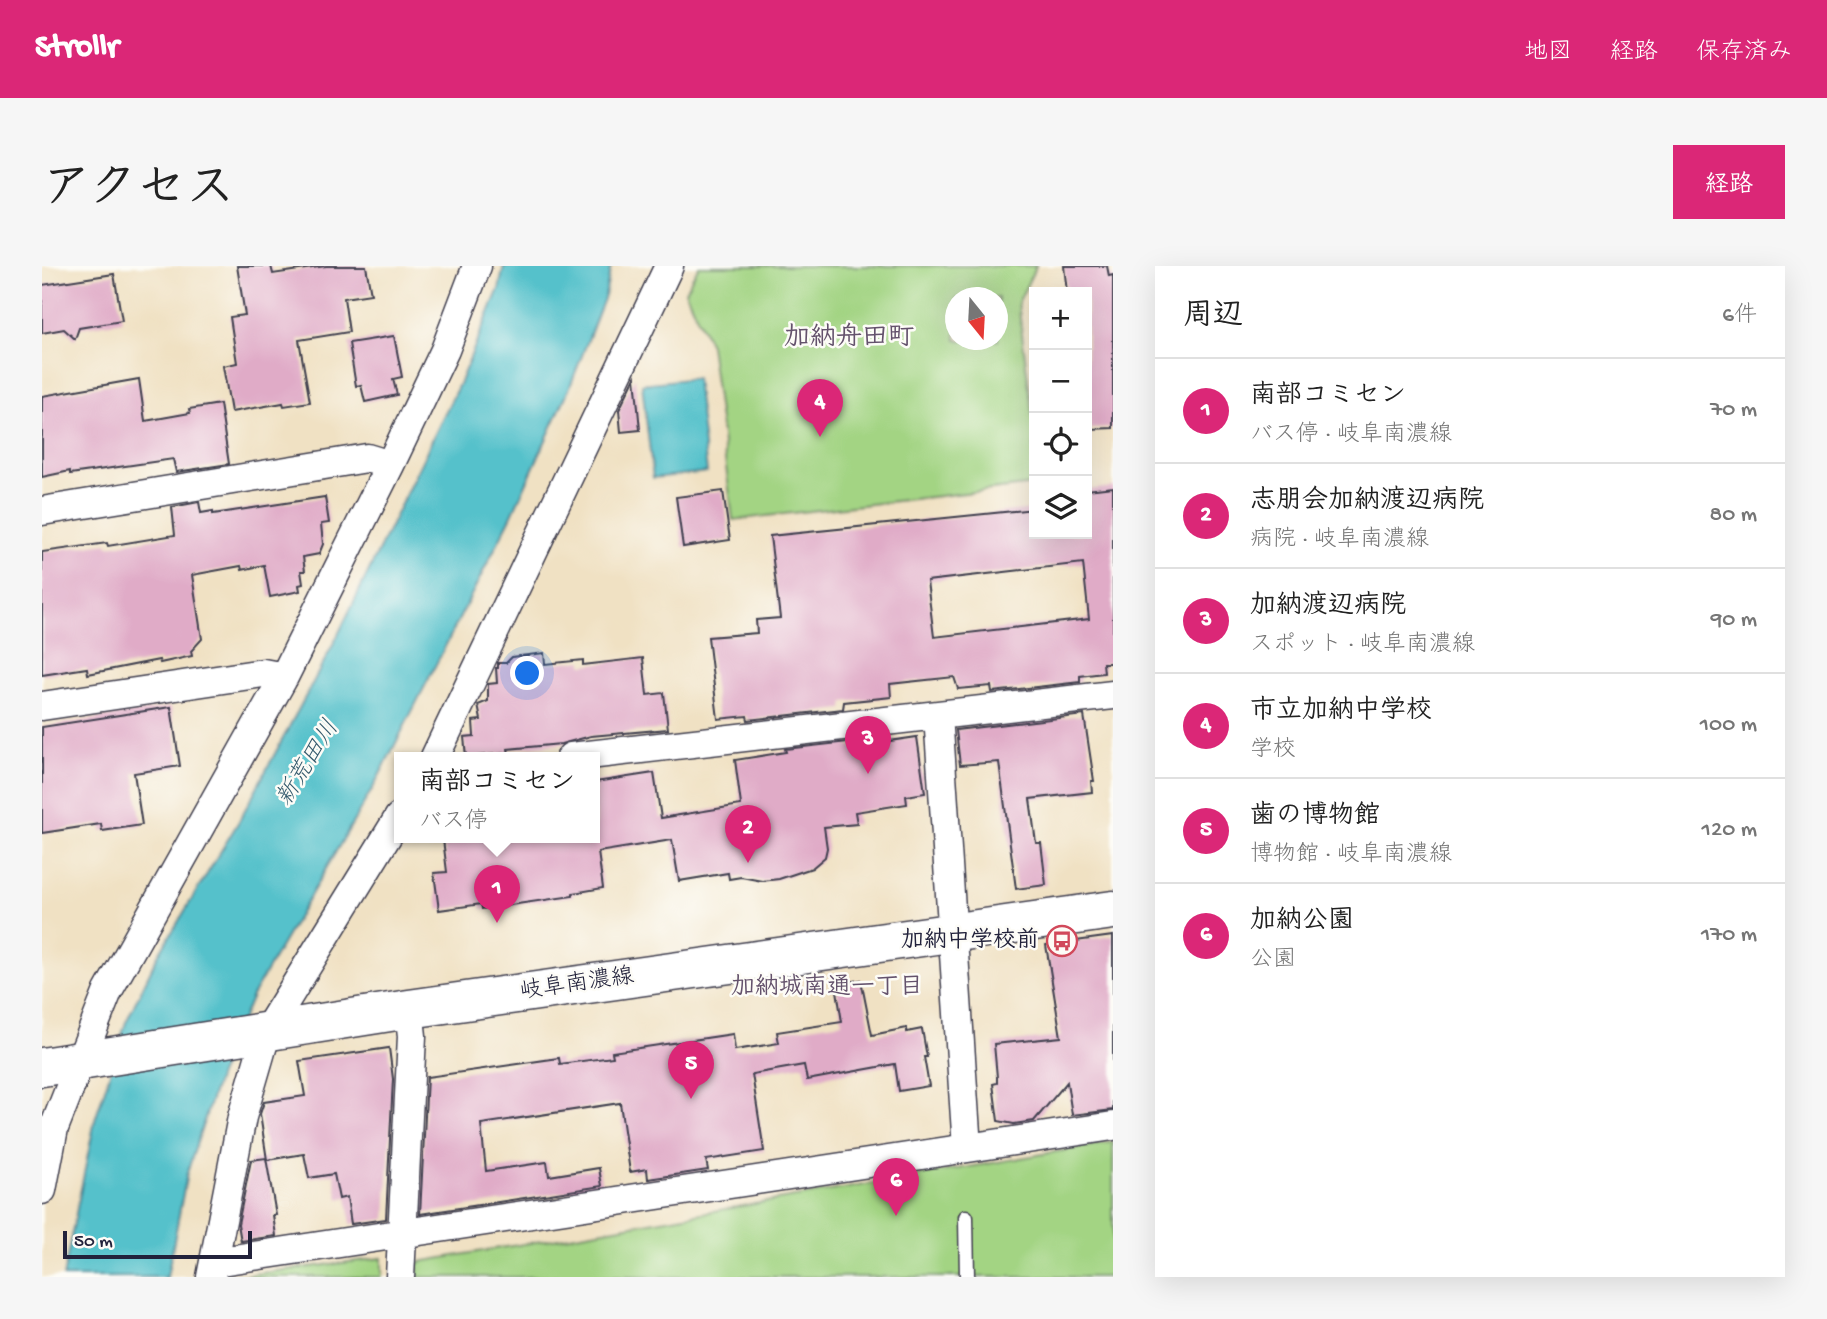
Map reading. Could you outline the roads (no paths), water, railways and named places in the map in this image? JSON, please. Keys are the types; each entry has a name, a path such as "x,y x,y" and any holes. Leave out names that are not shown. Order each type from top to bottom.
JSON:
{"main road":[{"name":"岐阜南濃線","path":"42,1067 409,1009 1113,910"}],"street":[{"path":"42,1190 54,1128 108,990 284,677 445,350 477,266"},
{"path":"437,752 669,266"},
{"path":"42,511 367,458 390,466"},
{"path":"42,706 263,673 284,677"},
{"path":"600,754 1113,695"},
{"path":"938,715 967,1148"},
{"path":"394,825 267,1031 242,1117 212,1269 402,1231 1113,1126"},
{"path":"400,1277 412,1036 409,1009"}],"lane":[{"path":"966,1217 967,1277"}],"water":[{"name":"新荒田川","path":"504,266 611,266 605,296 569,389 511,517 374,786 252,996 219,1075 187,1173 167,1277 63,1277 95,1120 126,1022 157,957 239,821 334,643 459,384 499,289"},
{"path":"696,378 707,472 653,478 642,384"}],"place":[{"name":"市立加納中学校","path":"820,437"},
{"name":"加納渡辺病院","path":"868,774"},
{"name":"志朋会加納渡辺病院","path":"748,863"},
{"name":"南部コミセン","path":"497,923"},
{"name":"加納中学校前","path":"1062,941"},
{"name":"歯の博物館","path":"691,1099"},
{"name":"加納公園","path":"896,1216"}],"district":[{"name":"加納舟田町","path":"849,339"},
{"name":"加納城南通一丁目","path":"827,988"}]}
